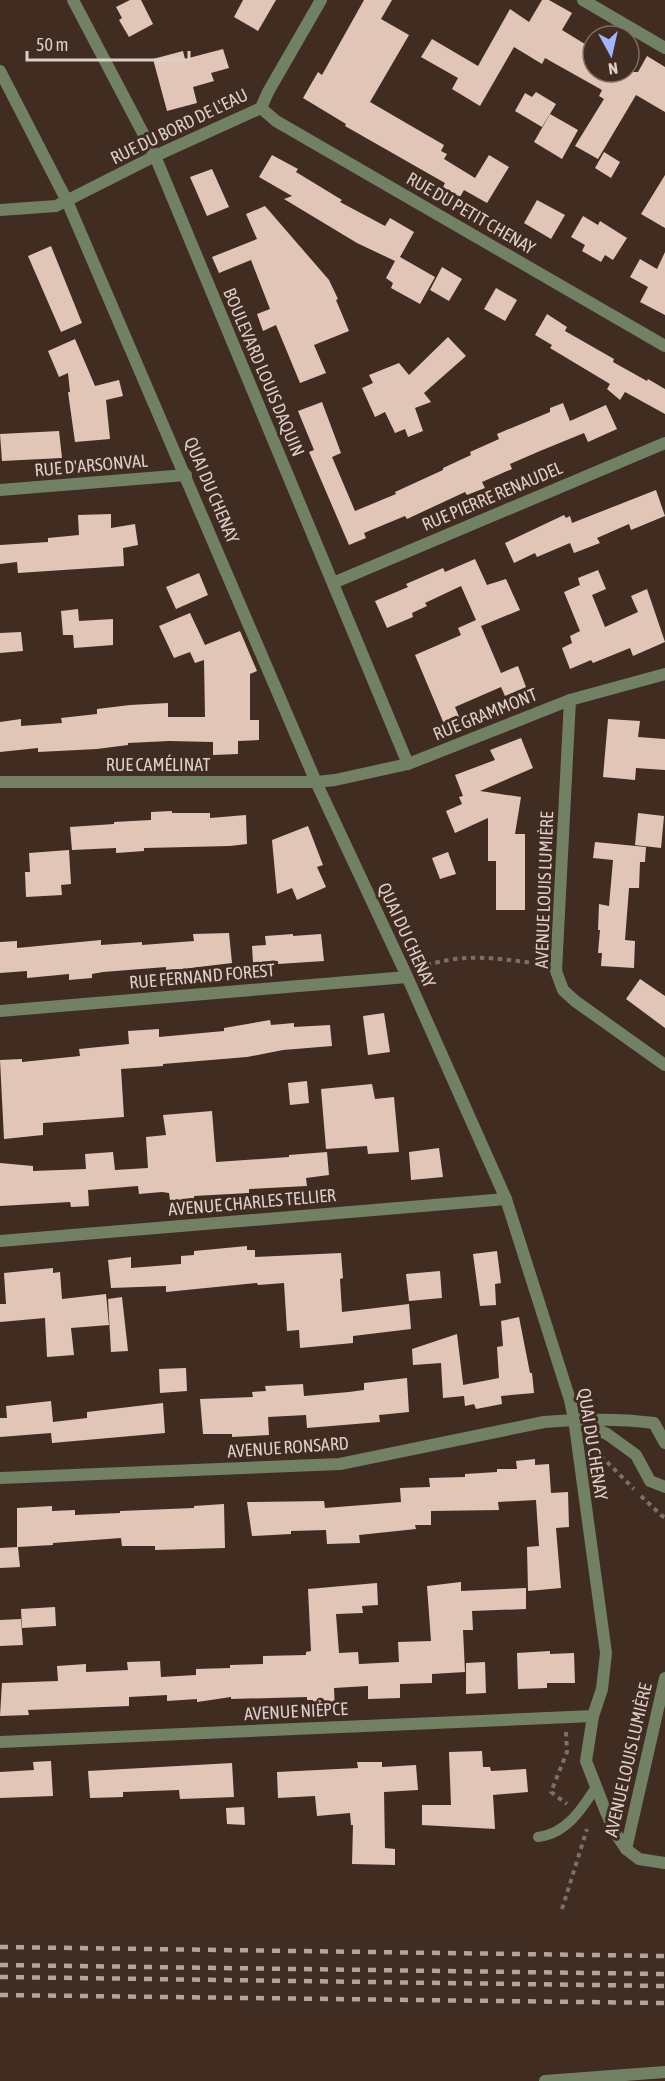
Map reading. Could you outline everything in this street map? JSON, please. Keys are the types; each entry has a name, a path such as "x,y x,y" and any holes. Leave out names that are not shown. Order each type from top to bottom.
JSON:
{"street":[{"name":"BOULEVARD LOUIS DAQUIN","path":"73,0 155,156 408,764"},
{"name":"RUE DU BORD DE L'EAU","path":"0,210 56,206 155,156 261,108 321,0"},
{"path":"583,0 665,48"},
{"name":"QUAI DU CHENAY","path":"0,71 67,201 316,782 406,975 506,1199 567,1389 574,1419 606,1653 602,1689 593,1716 586,1761 616,1834 626,1849"},
{"name":"RUE DU PETIT CHENAY","path":"261,108 286,127 665,346"},
{"name":"RUE PIERRE RENAUDEL","path":"333,583 665,443"},
{"name":"RUE D'ARSONVAL","path":"0,490 186,475"},
{"name":"RUE GRAMMONT","path":"316,782 408,764 570,700 665,674"},
{"name":"AVENUE LOUIS LUMIÈRE","path":"570,700 556,971 563,990 569,996 665,1065"},
{"name":"RUE CAMÉLINAT","path":"0,782 316,782"},
{"name":"RUE FERNAND FOREST","path":"0,1011 406,975"},
{"name":"AVENUE CHARLES TELLIER","path":"0,1241 506,1199"},
{"path":"574,1419 607,1434 636,1455 650,1481 665,1487"},
{"name":"AVENUE RONSARD","path":"0,1478 340,1464 544,1422 574,1419 622,1419 660,1423"},
{"path":"660,1423 665,1443"},
{"name":"AVENUE LOUIS LUMIÈRE","path":"626,1849 665,1678"},
{"name":"AVENUE NIÉPCE","path":"0,1742 593,1716"},
{"path":"626,1849 639,1859 665,1863"},
{"path":"545,2081 665,2072"}],"lane":[{"path":"538,1837 550,1836 562,1828 578,1813 596,1787"}],"path":[{"path":"406,975 437,961 477,956 556,966"},
{"path":"578,1454 596,1451 665,1517"},
{"path":"562,1909 590,1816 578,1813 551,1792 567,1752 566,1717"}],"building":[{"path":"130,0 141,0 153,24 129,37 119,20 122,18 116,7"},
{"path":"243,0 276,0 258,31 234,17"},
{"path":"364,0 392,0 381,19 409,35 370,102 444,145 441,151 447,154 444,159 475,178 489,155 509,167 487,203 464,190 460,197 443,187 445,183 345,126 346,124 303,98 318,72 322,75"},
{"path":"542,0 549,0 572,13 562,30 581,42 581,78 545,58 542,64 514,47 480,106 452,89 458,78 421,57 432,39 478,66 510,9 529,22"},
{"path":"223,49 229,68 211,73 214,81 193,87 197,103 167,111 153,59 183,51 185,59"},
{"path":"647,56 665,67 665,112 636,95 598,159 575,146 604,99 599,96 602,90 591,84 641,84 641,67"},
{"path":"536,92 556,104 542,127 515,111 525,93 532,97"},
{"path":"550,114 578,130 562,159 534,142"},
{"path":"604,152 620,162 611,178 595,168"},
{"path":"272,155 298,169 296,172 342,200 340,202 385,226 390,218 414,232 400,257 435,277 420,304 391,288 393,283 386,278 395,261 357,243 284,199 292,196 259,177"},
{"path":"212,169 229,207 207,216 190,177"},
{"path":"665,175 665,228 641,214"},
{"path":"537,200 565,215 551,239 524,223"},
{"path":"265,206 329,280 349,331 314,345 326,373 300,383 276,325 263,331 257,314 270,309 251,260 219,273 212,257 257,239 246,214"},
{"path":"583,216 598,225 600,221 627,238 613,260 605,255 601,262 582,251 585,245 571,237"},
{"path":"51,246 82,323 61,332 28,256"},
{"path":"665,252 665,315 640,302 648,287 630,277 640,259 657,269"},
{"path":"442,267 462,279 449,301 430,290"},
{"path":"496,288 517,300 505,321 484,309"},
{"path":"547,314 567,327 565,331 614,359 613,362 665,389 665,414 625,392 620,400 607,389 610,384 550,348 552,345 535,335"},
{"path":"448,337 466,356 424,393 431,402 415,408 423,431 408,437 405,429 395,433 385,412 375,417 362,388 373,383 369,375 399,363 409,375"},
{"path":"75,339 95,386 119,380 123,396 106,400 110,439 75,442 68,392 70,392 68,373 59,377 48,351"},
{"path":"322,402 341,453 332,457 355,511 396,494 395,492 443,470 471,455 470,452 499,439 497,434 550,412 550,408 563,403 570,421 606,405 617,429 588,442 584,433 540,451 510,464 512,469 482,482 485,488 467,495 465,492 407,519 405,516 364,533 366,538 349,545 309,452 314,450 298,411"},
{"path":"59,431 62,458 2,461 0,434"},
{"path":"656,490 665,516 631,530 629,524 597,538 600,543 574,553 570,543 537,557 535,553 514,563 505,543 564,515 566,518 570,516 572,523"},
{"path":"111,514 111,528 135,524 138,545 123,548 124,566 18,573 17,562 0,564 0,545 48,542 48,538 79,535 78,515"},
{"path":"475,559 487,585 506,579 520,610 481,626 501,673 518,666 526,687 505,696 501,687 455,707 462,724 447,731 415,655 461,635 458,628 476,620 461,586 425,603 427,606 412,613 413,617 387,628 375,601 408,587 406,584 443,568 445,572"},
{"path":"598,570 606,589 592,595 605,627 638,612 631,596 647,589 665,642 633,656 630,648 593,663 591,660 570,669 562,648 572,643 570,636 580,631 564,592 580,585 578,578"},
{"path":"199,573 208,595 176,609 166,587"},
{"path":"78,609 79,621 113,619 113,645 74,648 73,635 63,635 61,611"},
{"path":"190,613 205,645 240,631 257,671 250,674 250,720 259,720 259,740 238,741 238,754 213,755 213,742 169,741 128,743 128,745 97,749 38,752 38,748 0,752 0,722 21,719 21,726 62,723 61,718 97,714 97,709 168,703 168,717 205,717 204,660 195,663 190,652 174,658 159,626"},
{"path":"21,632 23,651 0,653 0,633"},
{"path":"608,719 640,721 638,737 665,739 665,770 636,768 635,780 603,777"},
{"path":"521,738 533,768 480,791 521,797 515,834 525,834 525,910 496,910 496,861 488,861 488,818 455,833 446,811 462,804 459,797 463,796 455,775 495,760 490,750"},
{"path":"172,811 172,813 210,813 210,818 246,815 247,844 144,848 144,851 116,853 116,848 72,850 70,827 151,820 151,812"},
{"path":"638,813 664,816 661,848 635,845"},
{"path":"308,826 323,865 317,867 326,887 297,900 292,888 277,894 272,840"},
{"path":"595,842 646,847 645,862 640,862 639,888 629,888 625,940 635,941 634,968 601,966 602,953 598,953 599,904 609,906 613,860 593,858"},
{"path":"69,850 71,884 61,885 62,895 26,897 25,872 30,872 29,853"},
{"path":"448,852 456,874 440,879 432,858"},
{"path":"229,933 232,963 166,971 166,967 103,972 92,974 92,978 69,980 69,974 27,978 27,971 0,973 0,942 17,941 17,948 101,940 101,945 142,942 142,945 194,941 193,934"},
{"path":"293,934 293,936 321,934 324,961 253,963 252,946 266,945 265,936"},
{"path":"640,979 665,996 665,1028 626,999"},
{"path":"384,1013 390,1052 368,1055 363,1016"},
{"path":"270,1020 271,1025 294,1023 294,1027 330,1025 332,1046 121,1069 124,1117 43,1123 43,1135 4,1139 0,1060 22,1059 22,1062 80,1056 79,1049 129,1044 128,1031 159,1029 159,1037 224,1031 224,1028"},
{"path":"307,1081 309,1103 290,1105 288,1083"},
{"path":"372,1084 375,1099 394,1097 399,1152 368,1154 367,1146 326,1149 321,1089"},
{"path":"212,1111 216,1162 327,1152 329,1175 306,1178 307,1186 249,1189 249,1193 194,1196 194,1199 170,1200 169,1193 162,1192 139,1194 138,1186 88,1190 89,1206 71,1207 70,1202 0,1206 0,1163 33,1166 33,1171 86,1169 85,1154 113,1152 115,1170 148,1168 146,1137 166,1135 163,1115"},
{"path":"439,1148 443,1177 411,1180 409,1152"},
{"path":"247,1246 247,1250 255,1250 255,1257 341,1253 342,1312 409,1304 411,1329 353,1336 353,1343 300,1348 299,1330 287,1331 284,1283 258,1285 257,1283 166,1292 166,1286 111,1288 108,1260 131,1257 131,1268 181,1264 181,1256 194,1255 194,1251"},
{"path":"497,1251 501,1283 495,1284 496,1305 480,1306 473,1254"},
{"path":"53,1268 53,1273 60,1272 62,1299 106,1294 109,1325 71,1328 74,1355 47,1357 45,1318 0,1322 0,1304 6,1304 4,1273"},
{"path":"440,1271 442,1298 409,1301 406,1274"},
{"path":"122,1297 128,1351 111,1352 108,1299"},
{"path":"519,1317 530,1373 532,1373 534,1393 501,1396 502,1404 476,1409 474,1404 465,1406 464,1396 443,1398 441,1363 413,1365 412,1349 457,1334 463,1385 499,1378 497,1347 503,1346 501,1321"},
{"path":"186,1368 187,1391 160,1393 159,1369"},
{"path":"407,1378 409,1412 379,1415 380,1422 307,1428 306,1415 268,1417 269,1435 232,1437 232,1434 203,1434 200,1399 253,1397 252,1392 266,1391 265,1386 303,1384 304,1396 349,1392 364,1390 364,1383"},
{"path":"51,1401 53,1422 87,1418 87,1412 163,1403 165,1433 52,1443 51,1433 0,1437 0,1418 7,1418 6,1406"},
{"path":"535,1459 535,1465 549,1464 551,1493 568,1492 569,1527 556,1528 561,1588 528,1591 527,1547 539,1546 536,1500 498,1502 499,1510 431,1511 431,1525 415,1525 416,1529 359,1535 360,1543 327,1544 326,1530 291,1531 291,1534 252,1536 247,1502 324,1501 325,1508 401,1502 400,1488 430,1487 429,1478 465,1477 465,1474 497,1472 497,1469 517,1469 516,1461"},
{"path":"224,1504 225,1548 155,1550 155,1546 122,1546 121,1538 17,1547 17,1508 52,1506 52,1511 75,1510 75,1515"},
{"path":"18,1547 20,1567 0,1568 0,1548"},
{"path":"461,1582 461,1591 526,1588 526,1609 472,1611 473,1630 463,1630 465,1672 432,1674 432,1683 400,1684 400,1698 368,1699 368,1686 334,1688 335,1711 313,1711 313,1700 307,1700 307,1697 231,1699 231,1697 197,1702 197,1699 167,1701 167,1695 129,1697 129,1706 28,1710 29,1715 0,1716 2,1683 58,1681 57,1666 86,1664 86,1672 128,1670 127,1662 160,1661 161,1677 196,1675 196,1669 263,1664 263,1656 306,1655 306,1652 311,1651 308,1589 377,1583 378,1605 362,1606 363,1613 336,1614 339,1653 358,1652 359,1664 399,1662 398,1642 431,1641 427,1586"},
{"path":"55,1607 56,1626 22,1628 21,1609"},
{"path":"21,1619 23,1645 0,1646 0,1620"},
{"path":"550,1651 550,1654 574,1653 575,1683 547,1683 547,1688 518,1689 517,1653"},
{"path":"485,1662 486,1693 466,1694 466,1663"},
{"path":"482,1751 483,1767 490,1767 491,1771 526,1769 528,1792 493,1795 495,1829 422,1825 422,1805 451,1805 449,1752"},
{"path":"51,1761 53,1796 0,1798 0,1772 34,1770 33,1762"},
{"path":"357,1762 382,1762 382,1767 416,1765 418,1790 384,1792 385,1848 395,1849 395,1865 352,1864 353,1825 351,1825 350,1813 317,1816 315,1796 278,1798 277,1772 358,1768"},
{"path":"232,1763 234,1797 180,1799 179,1790 123,1792 123,1797 90,1798 88,1771"},
{"path":"244,1807 245,1825 227,1824 226,1808"}],"railway":[{"path":"0,1947 665,1956"},
{"path":"0,1965 665,1974"},
{"path":"0,1977 665,1986"},
{"path":"0,1995 665,2003"}]}
